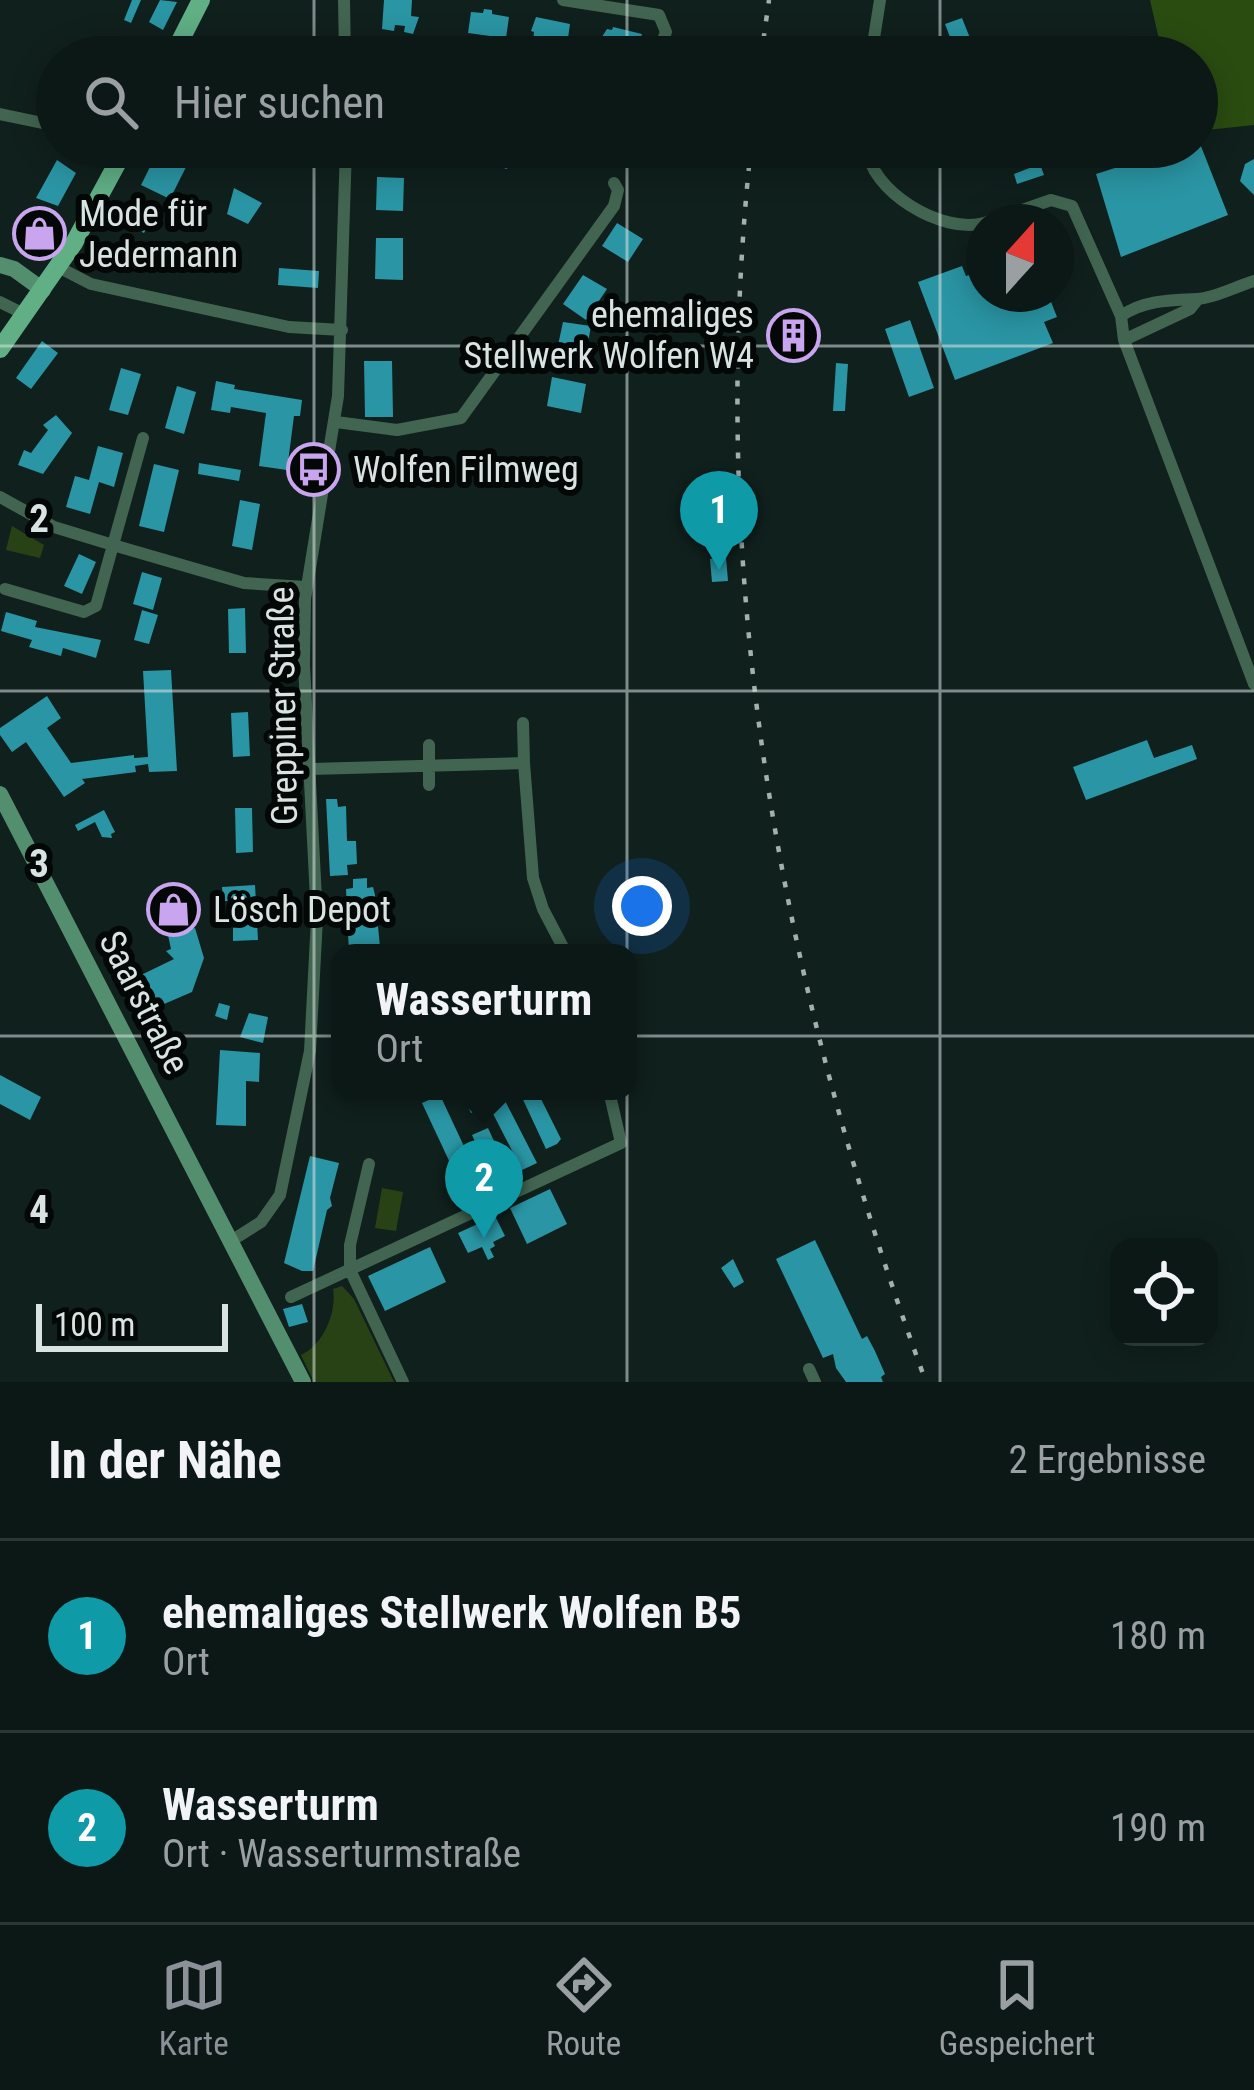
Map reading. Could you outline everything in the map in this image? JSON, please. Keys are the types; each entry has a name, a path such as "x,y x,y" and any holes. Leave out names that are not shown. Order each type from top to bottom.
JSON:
{"main road":[{"path":"183,36 201,0"},
{"path":"0,349 58,267 114,168"}],"street":[{"path":"344,0 345,36"},
{"path":"563,0 651,13 663,19 662,36"},
{"path":"875,36 880,0"},
{"path":"0,114 36,122"},
{"name":"Greppiner Straße","path":"231,1240 261,1222 280,1195 308,1071 317,918 304,665 306,587 336,422 345,168"},
{"path":"872,168 878,178 929,217 966,225"},
{"path":"336,422 397,430 461,418 614,206 618,196 614,184"},
{"path":"1074,209 1121,316 1124,340 1253,681"},
{"path":"0,265 43,290"},
{"path":"58,267 91,284 289,327 341,330"},
{"path":"1121,316 1133,307 1184,297 1198,299 1254,281"},
{"path":"1124,340 1190,309 1198,299"},
{"path":"0,302 26,315"},
{"path":"5,589 84,612 96,606 143,438"},
{"path":"0,497 54,527 113,545 244,583 306,587"},
{"path":"523,723 533,878 561,944"},
{"path":"428,745 429,785"},
{"path":"311,769 524,763"},
{"name":"Saarstraße","path":"0,794 303,1382"},
{"path":"291,1297 621,1143 611,1100"},
{"path":"369,1164 350,1245 350,1270 403,1382"}],"green space":[{"path":"1150,0 1254,0 1254,125 1218,129 1218,36 1158,36"},
{"path":"12,526 44,545 40,558 6,550"},
{"path":"382,1188 403,1192 396,1231 375,1228"},
{"path":"342,1286 354,1299 394,1382 314,1382 301,1355 322,1336 333,1308 333,1289"}],"building":[{"path":"132,0 141,0 131,23 124,20"},
{"path":"160,0 177,2 163,30 149,22"},
{"path":"384,0 412,0 411,16 419,17 413,34 404,32 405,26 382,29"},
{"path":"492,10 492,14 509,17 506,36 468,33 471,12"},
{"path":"536,17 570,24 568,36 534,36"},
{"path":"962,18 969,36 950,36 945,24"},
{"path":"613,27 642,34 602,36"},
{"path":"1254,159 1254,195 1240,181 1245,164"},
{"path":"53,168 76,173 58,206 36,198"},
{"path":"150,168 186,168 170,199 141,185"},
{"path":"1041,168 1044,175 1017,184 1014,174"},
{"path":"1115,168 1210,168 1228,215 1121,257 1096,174"},
{"path":"377,177 404,178 403,211 376,210"},
{"path":"234,188 262,203 248,224 227,214"},
{"path":"136,202 155,212 144,233 125,223"},
{"path":"37,223 52,231 37,244 29,240"},
{"path":"617,223 643,239 628,262 602,246"},
{"path":"376,238 403,238 403,280 375,279"},
{"path":"115,245 155,254 151,272 111,264"},
{"path":"962,266 966,312 1055,312 1057,317 1044,322 1053,343 955,380 918,282"},
{"path":"279,268 319,271 318,288 278,285"},
{"path":"583,275 607,289 586,320 563,304"},
{"path":"910,320 934,388 909,397 885,329"},
{"path":"563,322 591,326 584,365 555,359"},
{"name":"ehemaliges Stellwerk Wolfen W4","path":"787,324 801,328 800,343 786,342"},
{"path":"42,341 58,353 31,389 16,378"},
{"path":"364,361 392,361 393,417 365,417"},
{"path":"836,363 848,364 845,411 833,411"},
{"path":"121,368 141,374 128,415 109,410"},
{"path":"552,377 586,384 581,413 547,406"},
{"path":"216,381 235,385 234,389 302,400 300,416 294,416 287,470 259,466 266,413 231,407 230,413 211,410"},
{"path":"177,386 196,392 184,434 165,428"},
{"path":"56,415 72,433 43,474 18,465 24,450 31,453 48,430 43,425"},
{"path":"98,446 123,453 114,487 99,482 90,514 66,507 75,476 89,480"},
{"path":"199,463 241,470 239,481 198,474"},
{"path":"154,464 179,470 164,532 139,526"},
{"path":"240,500 260,504 252,550 232,546"},
{"path":"79,554 96,562 82,594 64,586"},
{"path":"726,557 728,581 712,582 710,559"},
{"path":"142,572 162,578 153,610 133,604"},
{"path":"245,608 246,653 229,653 228,609"},
{"path":"142,610 158,615 149,644 134,640"},
{"path":"6,612 37,621 35,627 101,640 96,658 63,648 61,656 29,647 32,640 1,631"},
{"path":"171,670 177,771 149,772 148,764 135,766 136,772 82,779 85,783 64,797 26,742 12,752 0,735 0,728 47,696 61,718 47,728 71,763 148,757 143,671"},
{"path":"248,712 250,756 233,757 231,713"},
{"path":"1147,740 1154,758 1192,745 1197,759 1086,800 1073,767"},
{"path":"326,799 337,799 338,807 346,806 347,841 356,841 357,864 347,865 348,875 330,876"},
{"path":"235,808 252,808 253,852 236,853"},
{"path":"104,810 115,832 112,838 102,837 95,822 78,831 75,825"},
{"path":"367,878 367,888 373,887 380,944 349,944 346,889 353,888 353,879"},
{"path":"255,885 258,940 233,941 237,901 223,901 222,887"},
{"name":"Lösch Depot","path":"188,894 194,916 160,925 154,903"},
{"path":"195,928 204,958 192,992 134,1017 116,982 174,959 166,951 171,949 168,935"},
{"path":"219,1003 230,1006 227,1020 215,1016"},
{"path":"249,1013 268,1017 263,1043 240,1037"},
{"path":"220,1050 260,1053 259,1082 246,1081 246,1126 216,1125"},
{"path":"0,1075 41,1097 30,1120 0,1104"},
{"path":"442,1100 484,1189 466,1197 422,1103"},
{"path":"464,1100 505,1100 537,1163 522,1170 488,1104 471,1113"},
{"path":"523,1100 542,1100 561,1139 546,1149"},
{"path":"488,1128 512,1180 496,1187 472,1135"},
{"path":"310,1156 339,1163 313,1271 302,1271 284,1263"},
{"path":"550,1189 567,1224 527,1244 510,1208"},
{"path":"495,1216 505,1236 493,1242 494,1257 488,1260 482,1247 468,1253 458,1233"},
{"path":"815,1240 862,1339 867,1336 875,1351 885,1374 883,1382 846,1382 833,1354 823,1358 776,1259"},
{"path":"430,1247 446,1282 385,1311 368,1276"},
{"path":"733,1259 744,1282 734,1288 721,1268"},
{"path":"302,1304 308,1322 289,1327 283,1309"}],"railway":[{"path":"764,36 769,0"},
{"path":"749,168 739,306 738,464 747,620 766,775 794,928 830,1080 874,1232 926,1382"}],"place":[{"name":"Mode für Jedermann","path":"40,234"},
{"name":"ehemaliges Stellwerk Wolfen W4","path":"793,335"},
{"name":"Wolfen Filmweg","path":"314,469"},
{"name":"ehemaliges Stellwerk Wolfen B5","path":"719,570"},
{"name":"Lösch Depot","path":"174,909"},
{"name":"Wasserturm","path":"484,1238"}]}
